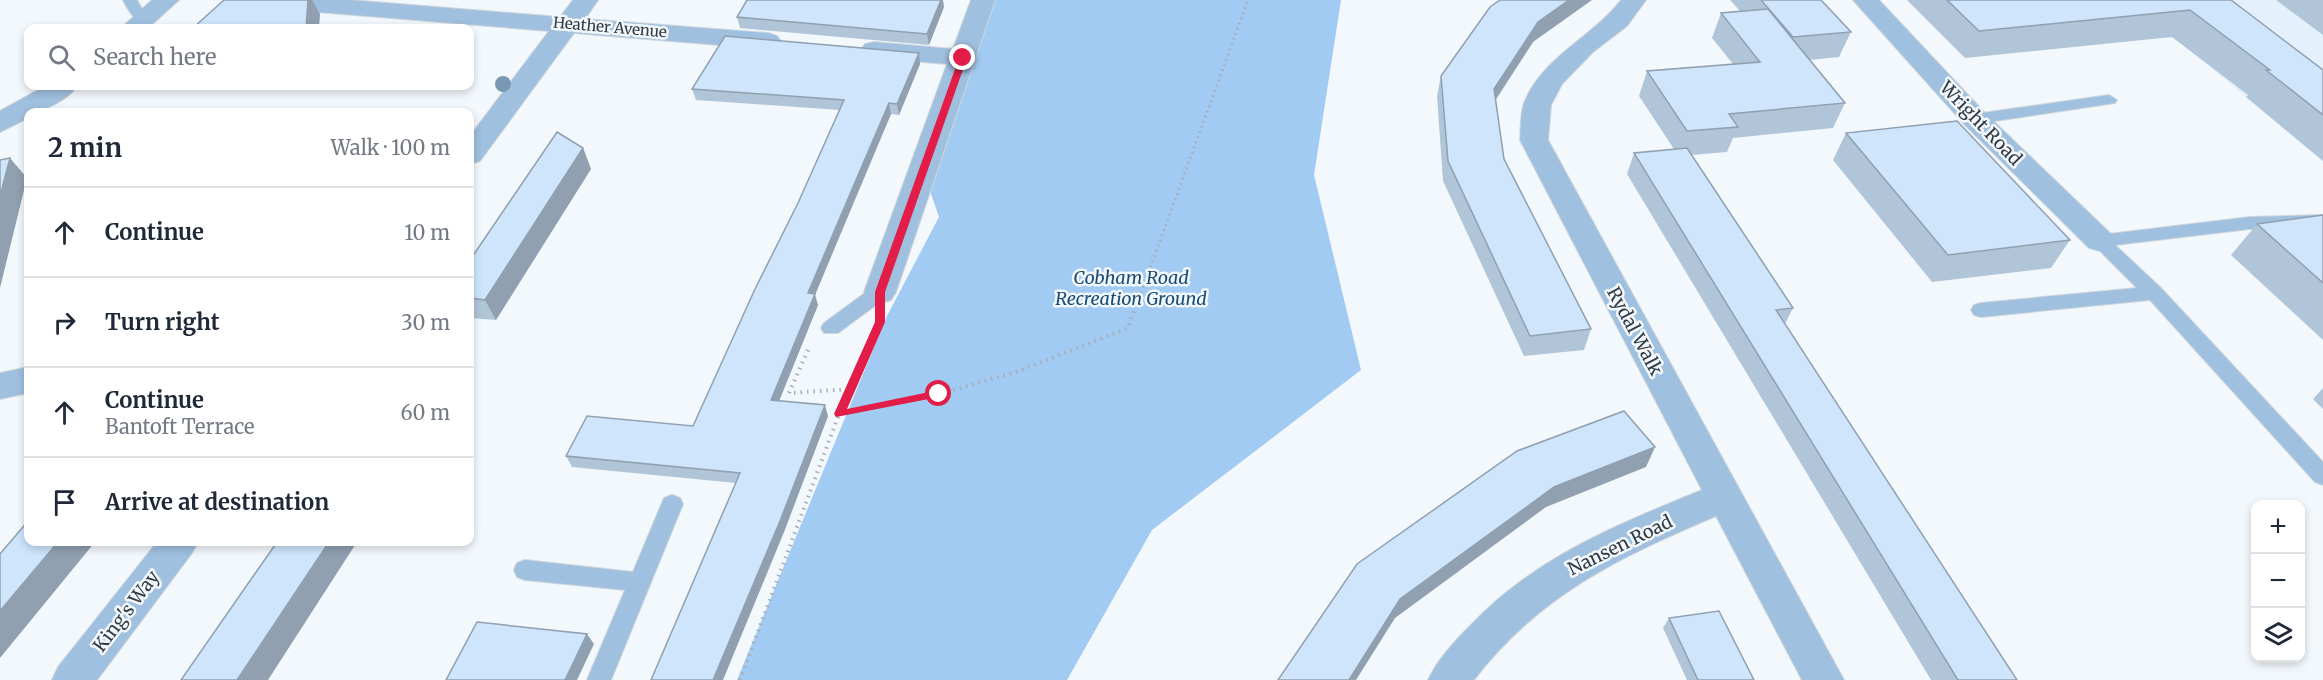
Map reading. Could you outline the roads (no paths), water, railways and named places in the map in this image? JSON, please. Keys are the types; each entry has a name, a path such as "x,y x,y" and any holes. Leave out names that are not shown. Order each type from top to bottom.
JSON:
{"street":[{"path":"136,15 167,0"},
{"name":"Heather Avenue","path":"256,0 789,42"},
{"path":"474,151 586,0"},
{"path":"880,292 983,0"},
{"name":"Rydal Walk","path":"1634,0 1618,21 1584,46 1550,80 1537,105 1534,140 1723,497 1824,680"},
{"name":"Wright Road","path":"1865,0 1975,119 2100,242"},
{"path":"847,48 963,58"},
{"path":"26,108 57,90"},
{"path":"0,123 24,109"},
{"path":"0,386 24,381"},
{"name":"Nansen Road","path":"1449,680 1475,646 1515,607 1576,564 1723,497"},
{"name":"King's Way","path":"73,680 176,546"}],"lane":[{"path":"1975,119 2109,100"},
{"path":"2100,242 2250,223 2323,221"},
{"path":"2100,242 2154,293 2323,476"},
{"path":"831,328 880,292"},
{"path":"1981,310 2154,293"},
{"path":"599,680 637,582 672,504"},
{"path":"525,570 637,582"}],"park label":[{"name":"Cobham Road Recreation Ground","path":"1131,287"}]}
